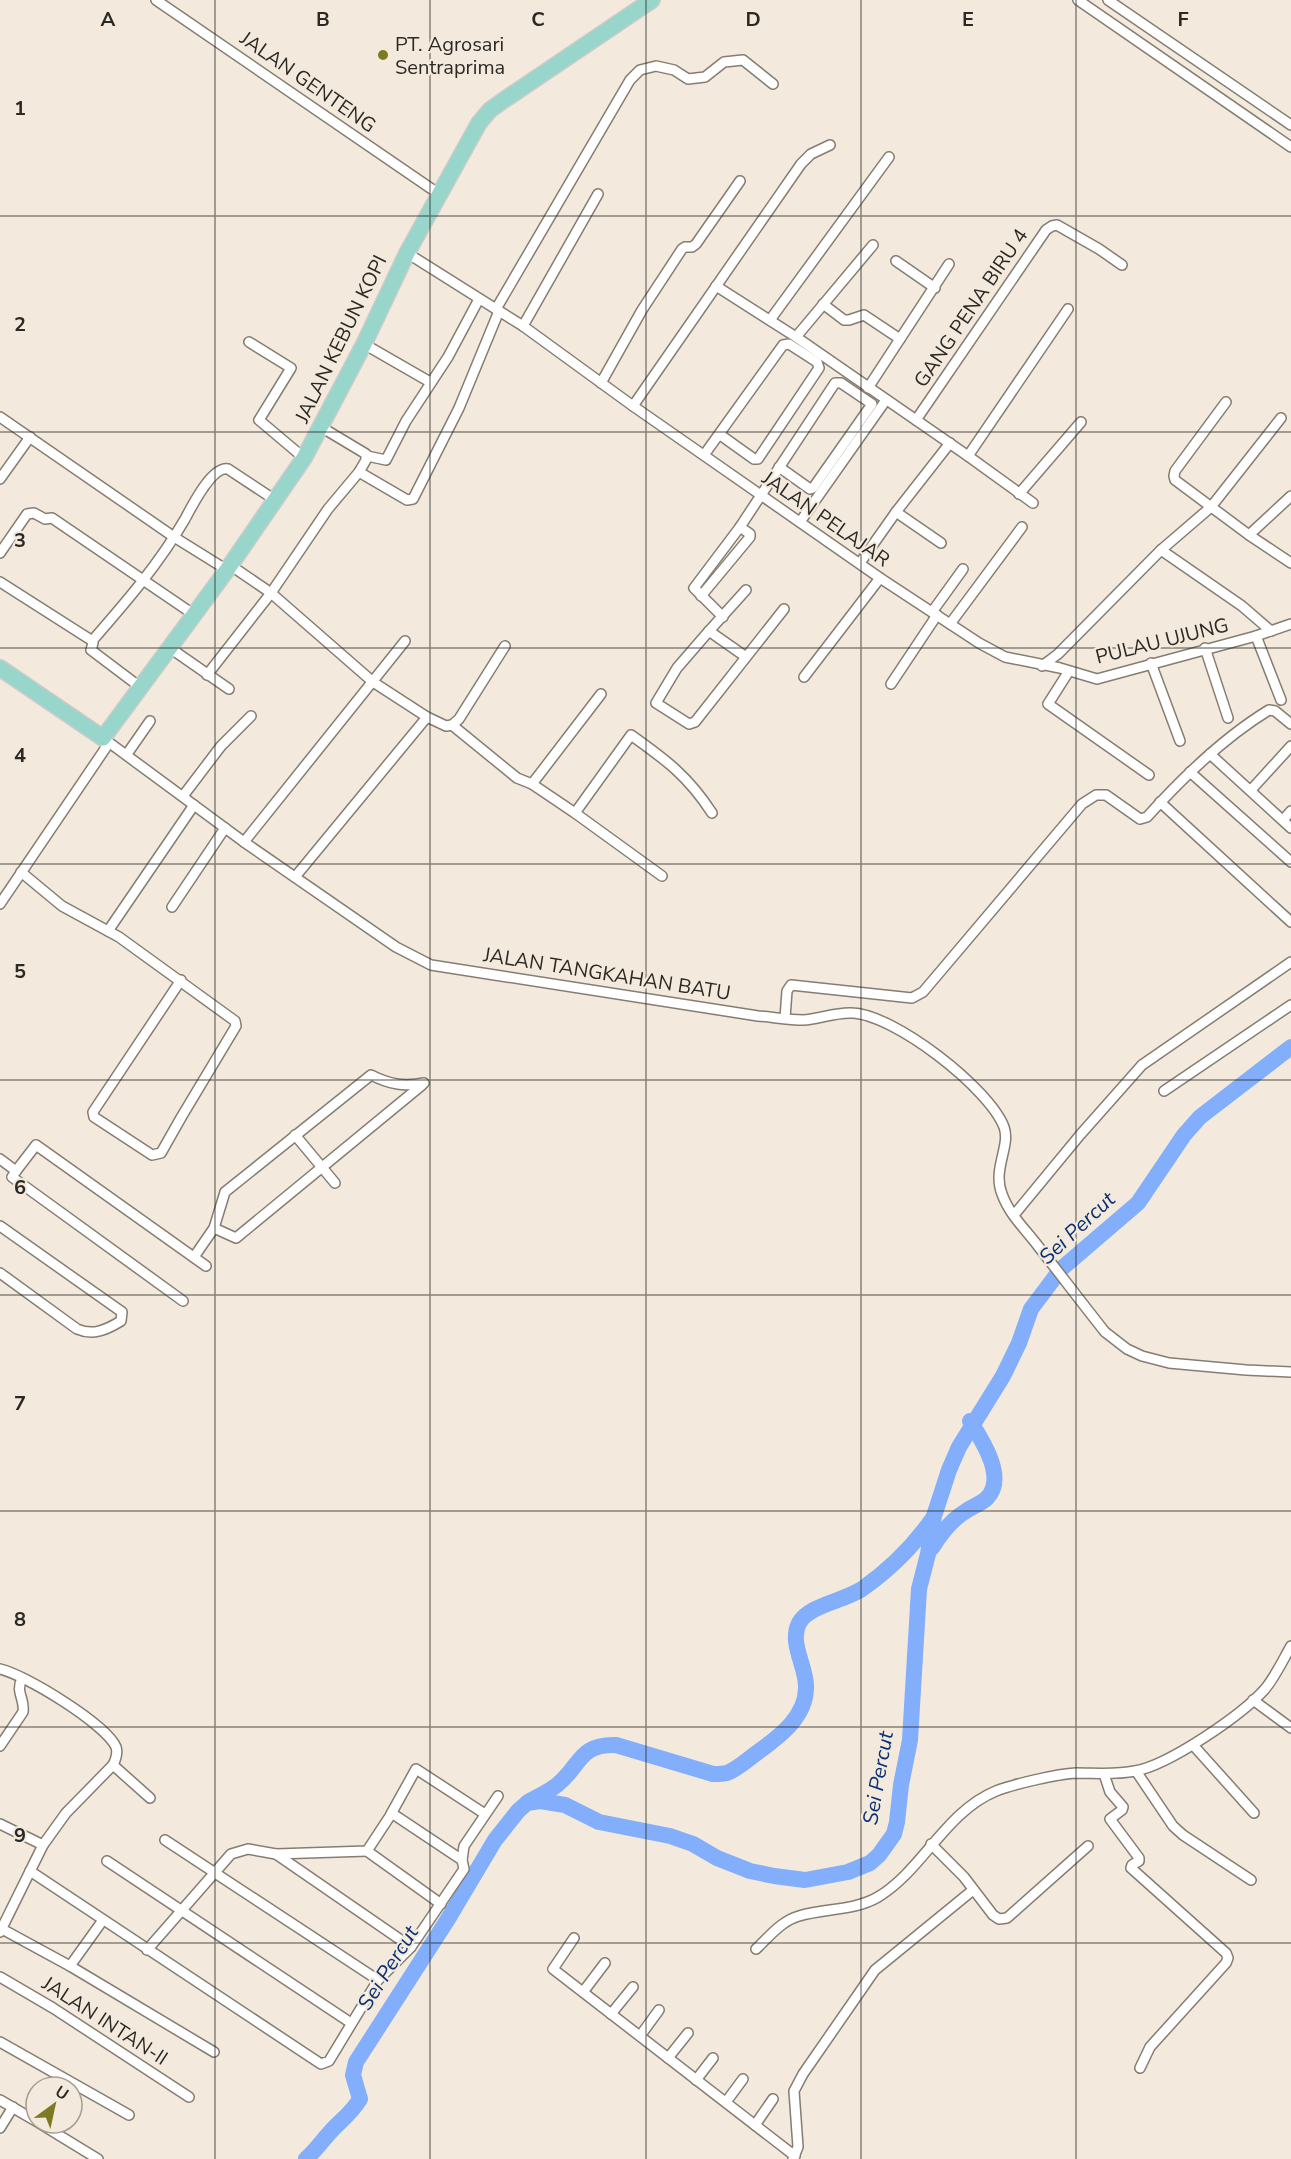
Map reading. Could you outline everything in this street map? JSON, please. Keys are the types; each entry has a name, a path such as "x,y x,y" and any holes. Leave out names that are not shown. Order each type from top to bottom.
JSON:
{"main road":[{"name":"JALAN KEBUN KOPI","path":"106,740 140,687 229,568 304,458 364,344 407,253 479,123 490,110 652,0"},
{"path":"0,668 106,740"}],"street":[{"name":"JALAN GENTENG","path":"156,0 439,194"},
{"path":"1078,0 1291,147"},
{"path":"1108,0 1291,125"},
{"path":"359,472 407,500 413,499 459,408 498,310 602,125 630,80 639,70 656,66 674,70 688,79 705,77 724,62 743,60 773,84"},
{"path":"633,406 806,159 830,145"},
{"path":"770,320 889,157"},
{"path":"601,383 642,309 682,249 694,245 740,181"},
{"path":"523,326 598,194"},
{"name":"GANG PENA BIRU 4","path":"916,420 1046,230 1057,225 1122,265"},
{"path":"796,337 873,245"},
{"name":"JALAN PELAJAR","path":"407,253 523,326 760,495 934,614 1005,657 1042,666"},
{"path":"896,261 935,288"},
{"path":"868,388 949,264"},
{"path":"716,286 796,337 1033,503"},
{"path":"321,426 367,456 386,460 430,382 448,357 479,299"},
{"path":"822,304 844,320 849,321 864,315 900,339"},
{"path":"968,456 1068,309"},
{"path":"249,342 291,368 259,420 304,458"},
{"path":"364,344 430,382"},
{"path":"704,455 719,434 783,345 789,344 817,362 819,368 758,459 754,459 719,434"},
{"path":"723,617 694,588 740,526 835,383 841,383 872,404 813,488 810,489 780,467"},
{"path":"800,522 886,400"},
{"path":"1226,402 1175,471 1175,480 1249,535 1289,559"},
{"path":"0,417 174,537 271,593 373,682 427,717 446,726 452,725 459,719 505,646"},
{"path":"1042,666 1058,654 1161,550 1211,507 1281,418"},
{"path":"1019,494 1081,422"},
{"path":"0,479 30,437"},
{"path":"861,564 896,512 950,443"},
{"path":"207,675 271,593 328,509 359,472 367,456"},
{"path":"140,687 91,650 92,641 145,580 203,488 223,468 275,500"},
{"path":"1249,535 1291,496"},
{"path":"0,553 22,518 31,512 44,519 55,518 193,614"},
{"path":"896,512 941,543"},
{"path":"701,596 750,537 750,534 740,526"},
{"path":"950,624 1022,527"},
{"path":"1161,550 1242,606 1271,631"},
{"path":"891,684 963,569"},
{"path":"804,677 880,578"},
{"path":"0,582 92,641"},
{"path":"746,590 677,668 656,703 682,721 689,724 695,722 784,609"},
{"name":"PULAU UJUNG","path":"1042,666 1097,679 1256,636 1291,624"},
{"path":"710,631 746,657"},
{"path":"1256,636 1281,700"},
{"path":"244,842 405,641"},
{"path":"170,648 229,689"},
{"path":"1205,648 1228,718"},
{"path":"1151,663 1180,741"},
{"path":"1069,671 1048,704 1149,775"},
{"path":"532,784 601,694"},
{"path":"785,1018 787,991 790,985 912,998 923,992 1082,804 1096,795 1107,795 1140,819 1147,817 1190,772 1255,719 1269,710 1275,711 1291,724"},
{"path":"183,796 221,746 251,716"},
{"path":"295,877 427,717"},
{"path":"127,754 150,721"},
{"path":"452,725 517,778 532,784 575,813 662,876"},
{"path":"575,813 631,735 685,776 712,813"},
{"path":"0,904 106,740"},
{"name":"JALAN TANGKAHAN BATU","path":"106,740 244,842 396,947 431,965 758,1016 802,1020 853,1012 870,1016 895,1027 955,1069 984,1099 1004,1126 1006,1137 999,1183 1008,1209 1089,1312 1115,1341 1142,1356 1169,1363 1291,1372"},
{"path":"1251,790 1291,746"},
{"path":"1210,754 1291,828"},
{"path":"1190,772 1291,862"},
{"path":"1161,802 1291,922"},
{"path":"108,931 194,805"},
{"path":"1282,820 1291,811"},
{"path":"172,907 225,828"},
{"path":"21,872 62,906 108,931 181,980 235,1020 236,1026 166,1147 161,1153 152,1155 94,1117 93,1112 181,980"},
{"path":"1014,1215 1142,1065 1291,962"},
{"path":"1164,1091 1291,1005"},
{"path":"194,1257 214,1228 225,1192 371,1075 390,1084 409,1086 424,1083 236,1238 214,1228"},
{"path":"295,1135 334,1183"},
{"path":"183,1301 12,1178 16,1171 36,1145 206,1266"},
{"path":"0,1159 16,1171"},
{"path":"0,1226 122,1312 120,1321 108,1329 86,1333 77,1329 0,1273"},
{"path":"756,1949 783,1923 798,1916 863,1904 878,1897 898,1883 931,1844 972,1804 996,1791 1074,1773 1104,1774 1136,1771 1161,1762 1193,1745 1253,1701 1267,1687 1291,1646"},
{"path":"0,1670 11,1672 56,1696 102,1731 116,1746 117,1756 113,1764 66,1814 43,1845 1,1931 70,1966 214,2052"},
{"path":"0,1746 23,1712 23,1703 18,1690 22,1678"},
{"path":"1253,1701 1291,1728"},
{"path":"1193,1745 1254,1813"},
{"path":"113,1764 150,1798"},
{"path":"367,1851 416,1769 485,1815"},
{"path":"1136,1771 1173,1826 1251,1880"},
{"path":"1104,1774 1110,1792 1123,1807 1110,1819 1139,1858 1131,1868 1226,1953 1228,1958 1150,2047 1140,2068"},
{"path":"30,1870 321,2064 329,2061 378,1980 411,1947 441,1904 464,1869 462,1860 464,1846 498,1796"},
{"path":"391,1814 462,1860"},
{"path":"0,1824 43,1845"},
{"path":"165,1839 378,1980"},
{"path":"931,1844 964,1877 993,1915 999,1919 1007,1918 1088,1846"},
{"path":"147,1950 231,1854 248,1849 276,1854 367,1851 441,1904"},
{"path":"276,1854 411,1947"},
{"path":"107,1861 351,2024"},
{"path":"573,1938 553,1969 794,2157 798,2147 798,2137 794,2091 803,2074 875,1970 974,1890"},
{"path":"70,1966 103,1920"},
{"path":"583,1992 605,1963"},
{"name":"JALAN INTAN-II","path":"0,1977 53,2008 189,2097"},
{"path":"611,2014 633,1987"},
{"path":"640,2036 659,2010"},
{"path":"668,2058 688,2033"},
{"path":"0,2042 129,2115"},
{"path":"696,2080 713,2058"},
{"path":"726,2102 743,2079"},
{"path":"755,2125 773,2099"},
{"path":"0,2100 24,2114"},
{"path":"0,2128 13,2107"},
{"path":"59,2135 98,2159"}],"waterway":[{"name":"Sei Percut","path":"306,2159 360,2099 353,2075 356,2062 448,1919 495,1840 527,1803 540,1801 565,1805 599,1822 670,1836 693,1844 717,1858 750,1871 774,1876 805,1880 848,1872 870,1863 879,1855 894,1834 910,1740 919,1589 934,1516 959,1447 1003,1376 1019,1343 1031,1309 1061,1269 1138,1203 1184,1135 1200,1117 1291,1047"},
{"path":"932,1548 951,1523 985,1500 993,1490 994,1470 986,1448 970,1421"},
{"name":"Sei Percut","path":"528,1802 557,1785 587,1752 604,1746 616,1745 713,1774 727,1773 741,1765 781,1734 802,1708 806,1686 796,1638 799,1623 819,1607 855,1593 872,1582 910,1547 933,1518"}],"place":[{"name":"PT. Agrosari Sentraprima","path":"383,55"}]}
